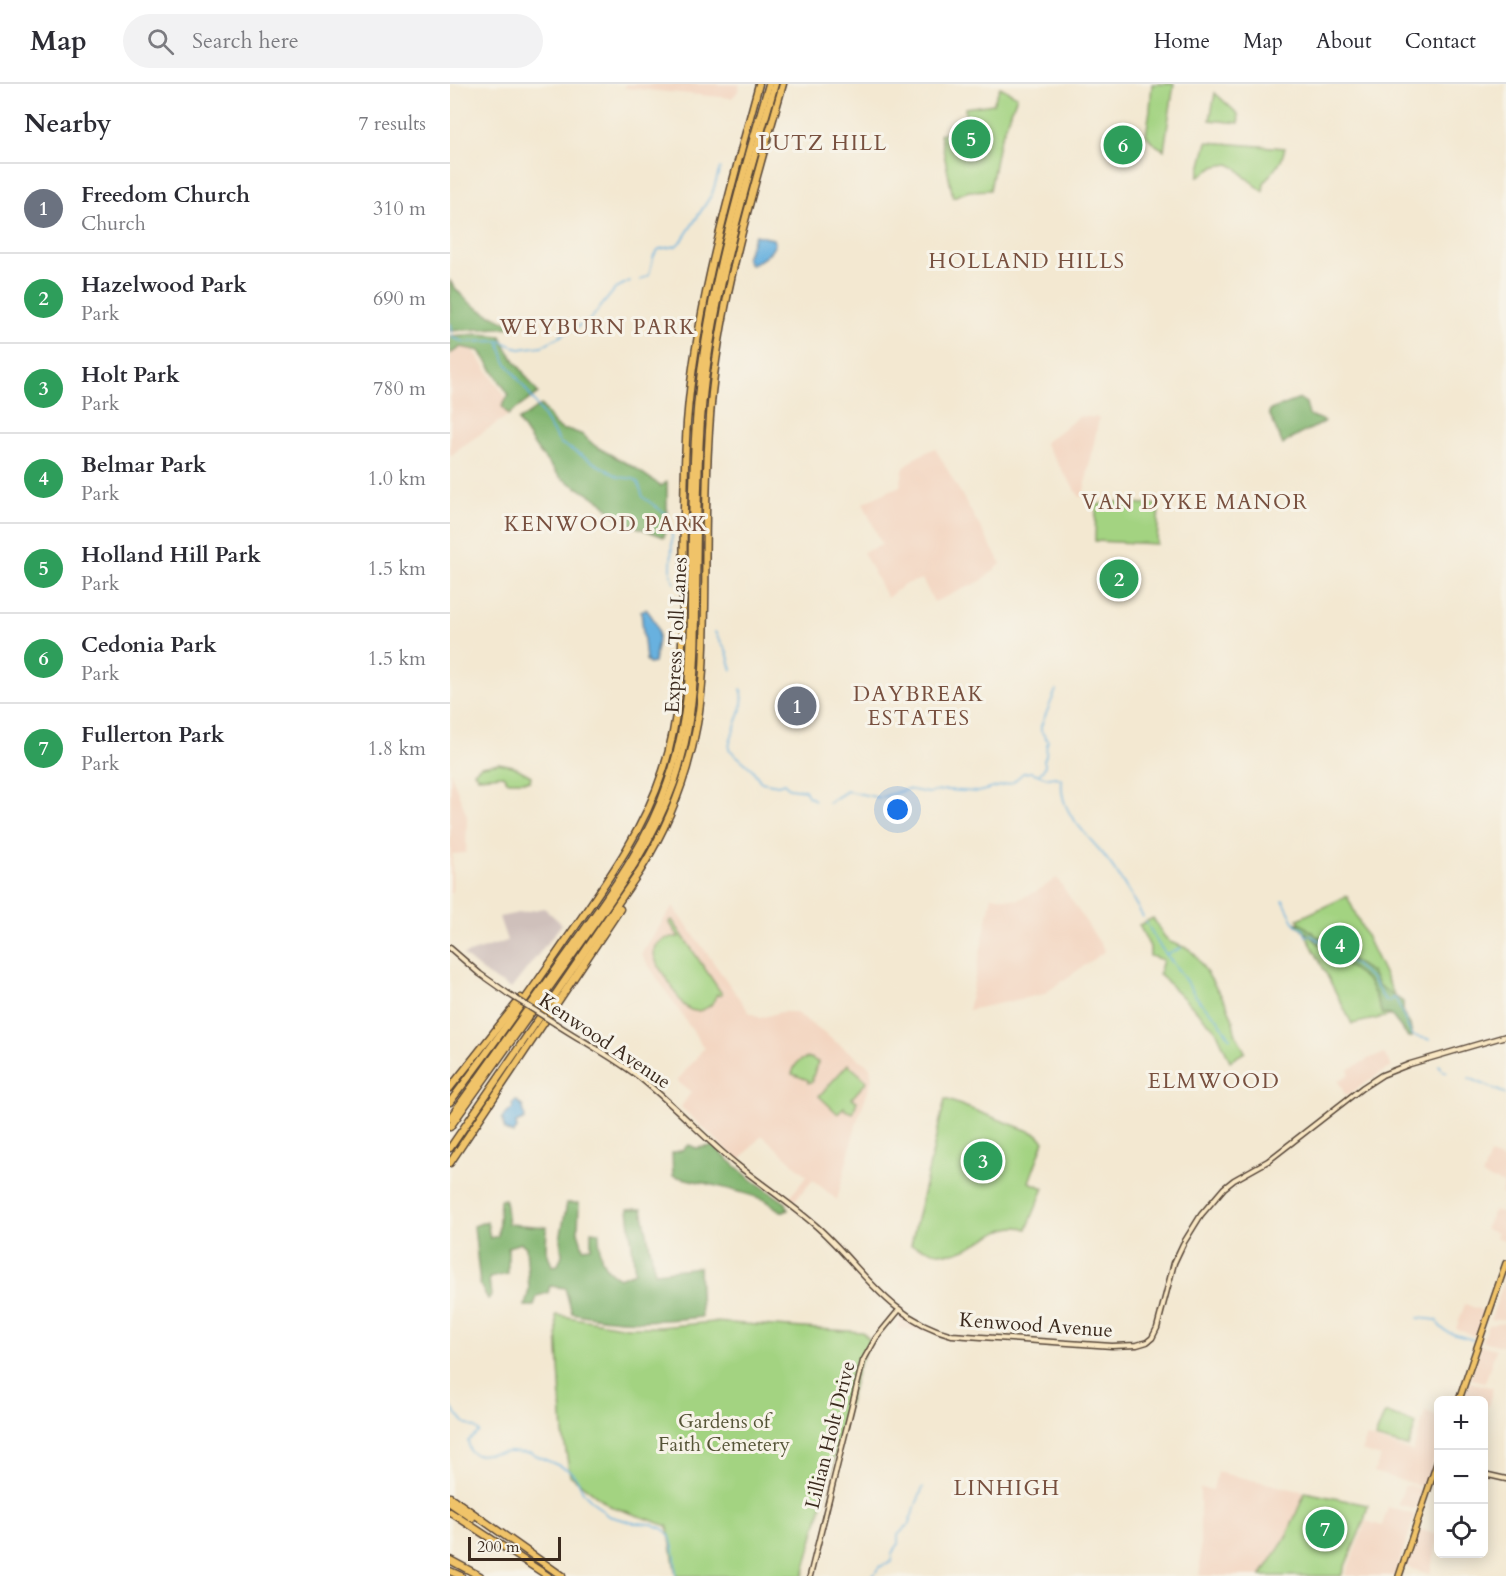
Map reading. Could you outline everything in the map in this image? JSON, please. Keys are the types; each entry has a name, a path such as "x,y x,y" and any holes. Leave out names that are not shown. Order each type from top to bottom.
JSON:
{"highway":[{"path":"450,1102 620,863 642,824 663,771 674,732 682,668 685,470 694,356 714,250 759,84"},
{"name":"Express Toll Lanes","path":"450,1118 624,874 652,822 671,773 683,729 690,678 694,452 705,340 724,244 769,84"},
{"name":"Express Toll Lanes","path":"450,1127 634,867 662,814 677,771 688,728 695,677 698,464 709,346 728,247 775,84"},
{"path":"450,1163 617,914 653,852 676,802 685,775 697,724 704,674 708,452 717,354 735,256 783,84"},
{"path":"450,1148 653,852"},
{"path":"450,1088 576,927"},
{"path":"450,1497 562,1576"},
{"path":"450,1503 533,1556"},
{"path":"450,1512 548,1576"},
{"path":"450,1562 479,1576"},
{"path":"450,1571 461,1576"}],"main road":[{"name":"Kenwood Avenue","path":"450,948 480,974 507,993 644,1081 734,1163 778,1194 815,1225 872,1286 899,1310 940,1332 975,1338 1112,1346 1146,1343 1152,1338 1157,1328 1174,1263 1188,1234 1213,1199 1224,1188 1268,1161 1382,1075 1410,1064 1506,1036"},
{"path":"1461,1396 1506,1263"},
{"name":"Lillian Holt Drive","path":"810,1576 862,1366 876,1338 899,1310"},
{"path":"1399,1576 1434,1475"},
{"path":"1488,1475 1506,1479"}],"shaded area":[{"path":"626,84 740,84 732,98 625,88"},
{"path":"450,339 468,342 515,411 461,447 450,457"},
{"path":"1080,416 1099,418 1083,495 1080,497 1044,443"},
{"path":"935,448 1001,564 981,581 934,602 922,579 903,585 887,598 863,552 882,545 863,503 900,486 904,468 915,458"},
{"path":"450,771 467,816 466,853 452,854 452,893 450,893"},
{"path":"1057,878 1105,951 1044,994 968,1010 992,896 1017,900"},
{"path":"673,906 749,1012 760,1018 781,1012 795,1012 870,1067 872,1079 857,1121 837,1200 813,1180 793,1202 788,1199 807,1176 762,1135 739,1161 681,1107 691,1092 677,1081 704,1048 641,954"},
{"path":"544,908 562,924 511,989 487,975 463,955 507,941 499,917"},
{"path":"1384,1054 1392,1067 1346,1096 1338,1081 1350,1074 1348,1070 1370,1058"},
{"path":"1490,1155 1506,1161 1506,1195 1501,1194 1504,1184 1482,1176"},
{"path":"1494,1210 1506,1214 1506,1241 1496,1237 1497,1233 1485,1229"},
{"path":"1506,1277 1506,1319 1492,1320 1491,1318"},
{"path":"1465,1304 1486,1312 1476,1337 1456,1329"},
{"path":"901,1315 931,1329 931,1331 897,1329"},
{"path":"1506,1323 1506,1347 1482,1341 1488,1325"},
{"path":"1481,1345 1496,1349 1485,1382 1470,1379"},
{"path":"1469,1382 1493,1388 1488,1406 1488,1396 1464,1396"},
{"path":"1425,1412 1434,1415 1434,1460 1425,1488 1374,1472 1381,1457 1361,1451 1367,1437 1413,1452"},
{"path":"1217,1472 1305,1492 1286,1538 1261,1576 1200,1576 1200,1488 1213,1490"},
{"path":"1409,1485 1422,1490 1417,1507 1414,1509 1398,1505 1404,1487"},
{"path":"1388,1507 1415,1515 1395,1576 1345,1576 1366,1521 1382,1526"},
{"path":"1418,1529 1434,1534 1434,1554 1430,1574 1406,1567"}],"green space":[{"path":"1152,84 1174,84 1164,150 1146,135"},
{"path":"1000,87 1017,96 999,143 990,190 969,191 953,197 940,134 960,130 966,123 965,108 993,104"},
{"path":"1215,93 1238,114 1239,123 1210,120"},
{"path":"1207,142 1285,148 1281,161 1264,183 1263,191 1237,168 1229,164 1216,166 1198,177"},
{"path":"450,281 474,306 514,327 450,331"},
{"path":"479,334 501,336 508,351 538,393 508,415 502,406 509,395 480,351 461,347 450,354 450,336"},
{"path":"1300,399 1306,403 1309,415 1325,421 1283,445 1269,413 1270,410"},
{"path":"541,405 555,425 563,430 583,435 595,446 635,468 661,486 667,482 667,520 664,537 634,526 616,516 601,501 561,478 538,451 518,421"},
{"path":"1117,502 1159,505 1157,544 1095,541 1096,505"},
{"path":"499,763 513,766 531,776 530,781 507,781 503,775 478,777 474,772 481,766"},
{"path":"1347,896 1403,1013 1352,1024 1298,919"},
{"path":"1153,918 1170,942 1189,949 1196,956 1226,1003 1235,1032 1245,1052 1230,1061 1216,1030 1159,974 1163,960 1150,956 1150,947 1139,925"},
{"path":"672,920 722,994 719,996 717,994 712,1004 702,1010 694,1011 684,1006 654,955 660,942 679,937 669,922"},
{"path":"1296,923 1301,923 1318,937 1325,937 1344,946 1347,955 1372,973 1378,985 1403,1002 1403,1013 1410,1025 1412,1037 1408,1037 1391,1015 1382,1014 1369,983 1341,960 1338,948 1332,945 1321,946"},
{"path":"810,1058 818,1062 813,1081 808,1083 808,1080 792,1074 798,1062"},
{"path":"848,1064 867,1081 852,1098 857,1101 853,1113 845,1110 844,1107 838,1114 819,1096"},
{"path":"945,1099 1037,1134 1044,1141 1029,1182 1044,1188 1027,1229 1008,1228 953,1253 937,1252 911,1245"},
{"path":"689,1145 696,1148 713,1146 748,1177 786,1203 788,1210 781,1211 765,1200 720,1186 673,1176 672,1153"},
{"path":"505,1199 508,1224 547,1227 546,1249 552,1266 558,1265 562,1255 560,1239 567,1203 579,1203 578,1232 583,1248 591,1247 591,1231 599,1232 601,1258 607,1269 619,1278 635,1272 628,1209 642,1209 655,1272 699,1267 701,1317 636,1321 605,1319 572,1313 565,1288 550,1286 548,1293 537,1296 534,1306 525,1306 529,1289 526,1247 521,1243 508,1247 508,1274 489,1278 491,1296 488,1299 480,1285 474,1226 487,1221 490,1238 498,1236 500,1200"},
{"name":"Gardens of Faith Cemetery","path":"556,1315 627,1327 660,1327 714,1322 862,1332 870,1340 858,1368 803,1576 676,1576 668,1526 610,1506 570,1475 563,1434"},
{"path":"1387,1413 1416,1424 1408,1447 1375,1438 1384,1415"},
{"path":"1305,1492 1368,1505 1364,1521 1341,1576 1261,1576 1286,1538"}],"water":[{"path":"755,235 773,239 775,242 769,253 750,265 746,258"},
{"path":"646,609 652,616 658,634 654,663 649,664 646,660 641,611"},
{"path":"516,1100 523,1107 525,1119 516,1123 517,1129 513,1134 505,1130 502,1118 513,1108 512,1104"}],"waterway":[{"path":"640,280 649,275 654,255 659,249 676,246 683,239 712,194 720,168"},
{"path":"501,341 519,349 542,346 590,320 616,288 630,281"},
{"path":"450,324 453,338 464,342 499,341 505,361 530,395 560,443 619,477 634,479 638,482 643,497 667,515 672,535 671,575 675,583"},
{"path":"715,632 727,652 732,670"},
{"path":"741,689 743,696 741,711 729,749 752,769 761,782 778,785 784,783 789,788 805,790 808,796 815,800"},
{"path":"1040,773 1045,767 1048,741 1041,731 1041,726 1056,690"},
{"path":"828,803 847,791 880,798 907,789 928,793 946,790 978,792 1012,783 1023,773 1031,772 1048,778 1056,777 1062,780 1062,792 1069,813 1111,865 1143,917"},
{"path":"1283,900 1295,924 1303,929 1306,936 1310,935 1318,940 1339,946 1345,957 1372,979 1385,1001 1396,999 1411,1034 1430,1040"},
{"path":"1146,922 1159,945 1200,1002 1217,1018 1230,1038"},
{"path":"1166,954 1181,948"},
{"path":"1439,1065 1441,1070 1447,1072"},
{"path":"1469,1078 1506,1094"},
{"path":"1418,1318 1437,1320 1442,1329 1447,1332 1473,1340"},
{"path":"450,1406 463,1421 479,1432 468,1441 470,1451 476,1455 530,1453 569,1470 577,1479 583,1492 608,1516 635,1523 652,1524 664,1529 670,1536 675,1555 676,1576"},
{"path":"873,1576 879,1567 891,1562 892,1553 898,1545 898,1535 908,1525 923,1487"}],"place":[{"name":"Holland Hill Park","path":"971,139"},
{"name":"Cedonia Park","path":"1123,145"},
{"name":"Hazelwood Park","path":"1119,579"},
{"name":"Freedom Church","path":"797,706"},
{"name":"Belmar Park","path":"1340,945"},
{"name":"Holt Park","path":"983,1161"},
{"name":"Fullerton Park","path":"1325,1529"}],"district":[{"name":"LUTZ HILL","path":"823,143"},
{"name":"HOLLAND HILLS","path":"1027,261"},
{"name":"WEYBURN PARK","path":"598,327"},
{"name":"VAN DYKE MANOR","path":"1195,502"},
{"name":"KENWOOD PARK","path":"606,524"},
{"name":"DAYBREAK ESTATES","path":"919,706"},
{"name":"ELMWOOD","path":"1214,1081"},
{"name":"LINHIGH","path":"1007,1488"}]}
